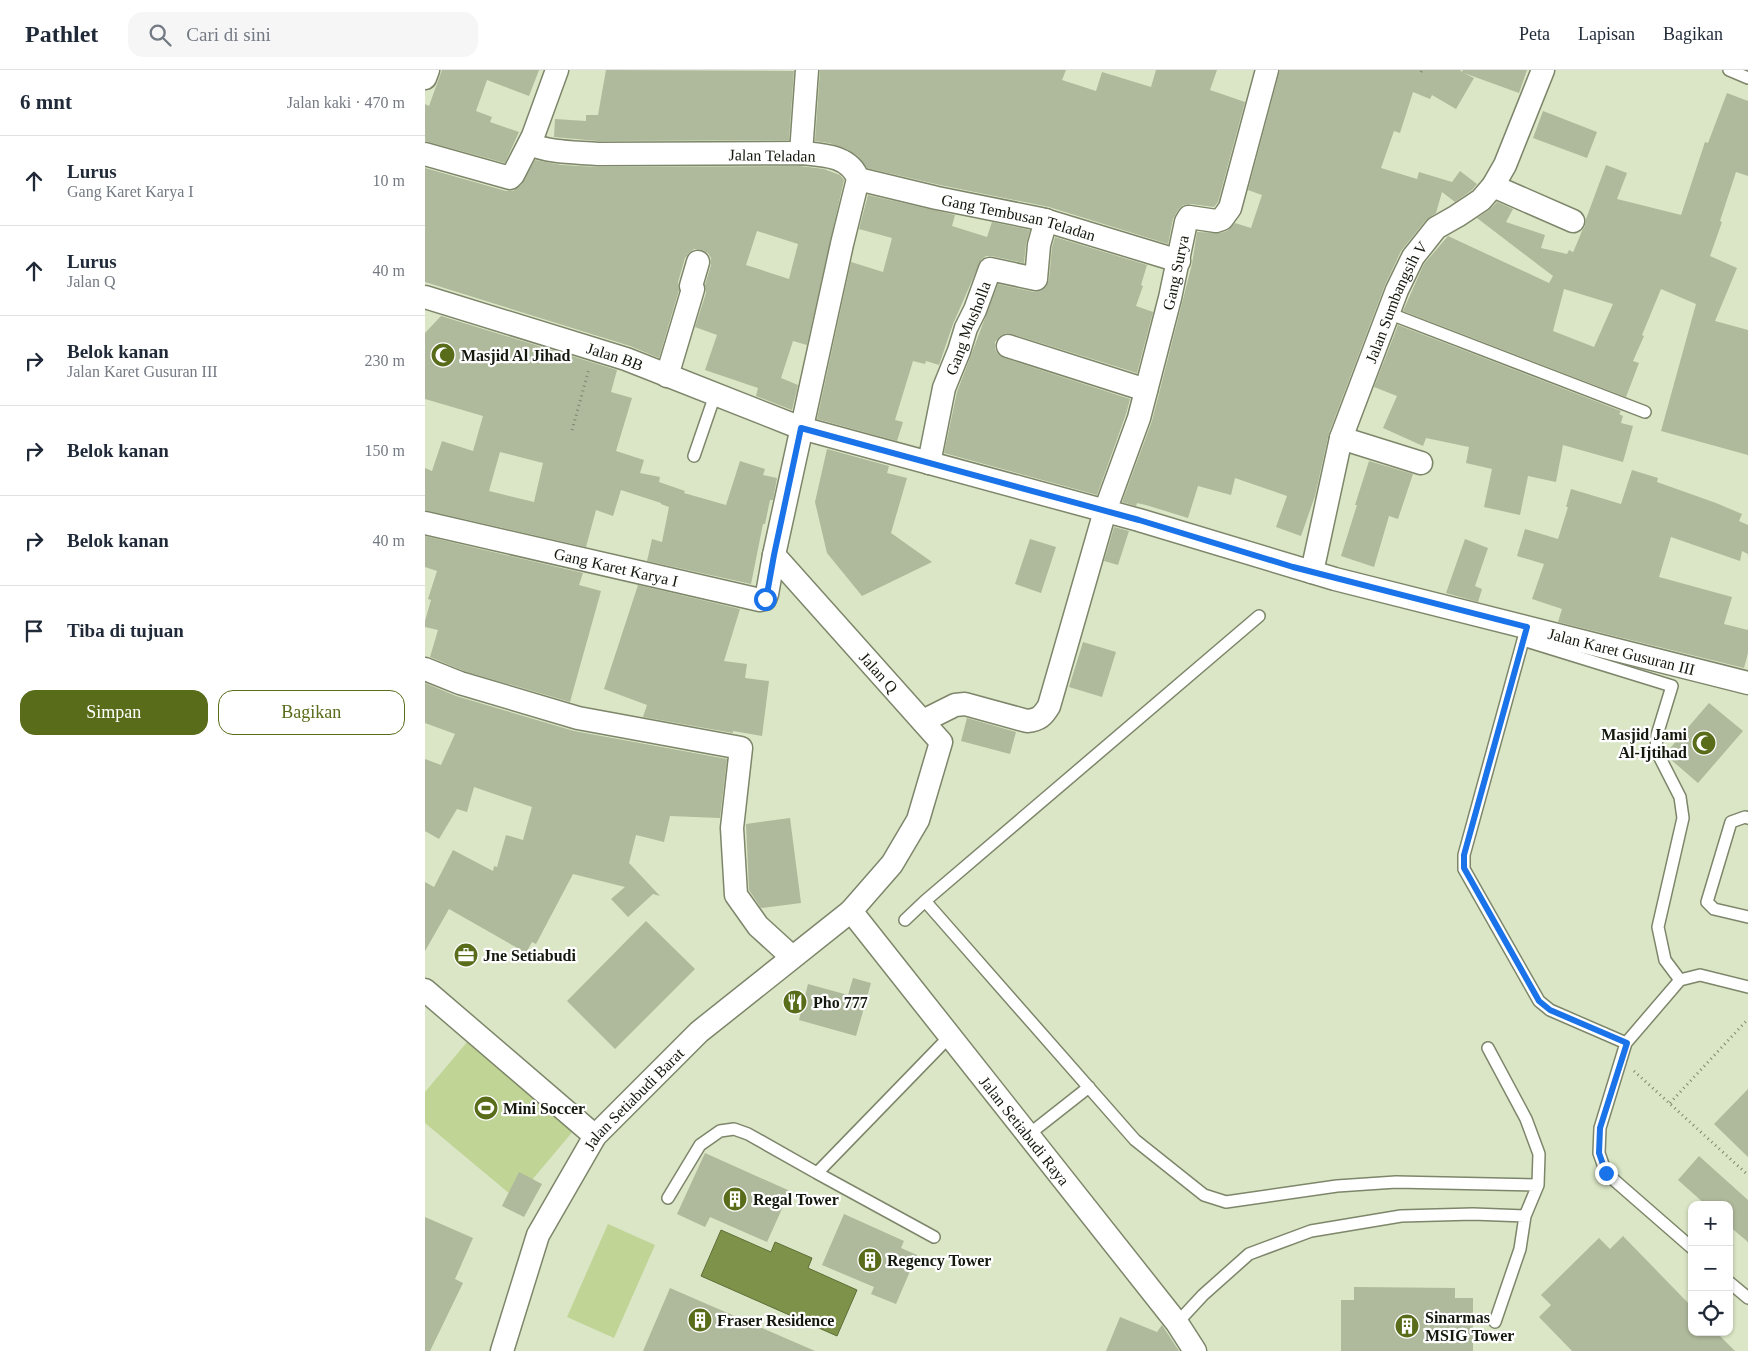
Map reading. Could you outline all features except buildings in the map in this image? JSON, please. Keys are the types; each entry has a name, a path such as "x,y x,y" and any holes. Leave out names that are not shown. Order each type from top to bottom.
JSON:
{"street":[{"path":"425,78 428,70"},
{"path":"425,154 510,178 529,144 557,70"},
{"path":"801,153 807,70"},
{"name":"Gang Surya","path":"923,721 955,704 965,704 1027,721 1035,720 1044,715 1049,706 1105,511 1139,418 1179,262 1185,227 1189,217 1216,221 1222,219 1230,208 1267,70"},
{"name":"Jalan Sumbangsih V","path":"1311,572 1341,438 1397,290 1413,257 1436,228 1481,200 1493,186 1505,165 1543,70"},
{"name":"Jalan Teladan","path":"529,144 566,152 598,154 801,153 834,157 855,170 858,179"},
{"path":"774,555 858,179"},
{"name":"Gang Tembusan Teladan","path":"858,179 937,198 1046,220 1179,262"},
{"path":"1493,186 1573,221"},
{"name":"Gang Musholla","path":"929,463 944,388 959,351 965,328 975,310 991,269 1035,280 1039,245 1046,220"},
{"path":"667,376 693,289 691,286 698,262"},
{"name":"Jalan BB","path":"425,297 625,359 801,428"},
{"path":"1008,346 1146,390"},
{"name":"Jalan Karet Gusuran III","path":"801,428 1105,511 1525,634 1748,683"},
{"path":"1341,438 1421,463"},
{"name":"Gang Karet Karya I","path":"425,523 760,600 765,599 767,594 774,555"},
{"name":"Jalan Q","path":"774,555 941,742 918,820 892,864 851,911"},
{"path":"425,669 460,683 578,718 741,748 732,828 736,894 758,926 793,958"},
{"name":"Jalan Setiabudi Barat","path":"502,1351 538,1235 595,1136 699,1032 851,911"},
{"name":"Jalan Setiabudi Raya","path":"851,911 1177,1323 1191,1348"},
{"path":"425,990 595,1136"}],"lane":[{"path":"1729,70 1748,78"},
{"path":"1388,313 1645,412"},
{"path":"694,456 715,395"},
{"path":"905,920 1259,616"},
{"path":"1627,1043 1550,1010 1539,1001 1464,868 1464,855 1525,634 1672,686 1657,735 1656,750 1680,797 1683,818 1658,927 1665,960 1680,980"},
{"path":"1748,818 1745,817 1731,822 1707,902 1714,909 1748,917"},
{"path":"925,901 1135,1140 1204,1195 1226,1202 1337,1186 1396,1182 1538,1185"},
{"path":"1690,1246 1606,1173 1599,1153 1600,1128 1627,1043 1680,980 1700,975 1748,987"},
{"path":"817,1173 950,1036"},
{"path":"1488,1048 1526,1119 1539,1154 1538,1185 1525,1216 1519,1249 1495,1322"},
{"path":"1028,1135 1089,1087"},
{"path":"668,1198 700,1146 720,1131 734,1129 747,1134 934,1237"},
{"path":"1177,1323 1203,1295 1249,1254 1311,1231 1401,1216 1473,1214 1525,1216"},
{"path":"1733,1285 1748,1298"}],"path":[{"path":"572,430 594,349"},
{"path":"1670,1103 1748,1019"},
{"path":"1621,1059 1748,1175"}],"shaded area":[{"name":"Mini Soccer","path":"468,1041 574,1130 516,1199 425,1123 425,1092"},
{"path":"608,1224 655,1245 614,1338 567,1317"},
{"path":"721,1230 771,1252 775,1242 812,1258 808,1268 857,1290 837,1336 701,1276"}],"place":[{"name":"Masjid Al Jihad","path":"443,355"},
{"name":"Masjid Jami Al-Ijtihad","path":"1704,743"},
{"name":"Jne Setiabudi","path":"466,955"},
{"name":"Pho 777","path":"795,1002"},
{"name":"Mini Soccer","path":"486,1108"},
{"name":"Regal Tower","path":"735,1199"},
{"name":"Regency Tower","path":"870,1260"},
{"name":"Fraser Residence","path":"700,1320"},
{"name":"Sinarmas MSIG Tower","path":"1407,1326"}],"route":[{"path":"765,599 801,428 1139,520 1335,579 1527,627 1464,855 1464,868 1539,1001 1550,1010 1627,1043 1600,1128 1599,1153 1606,1173"}]}
